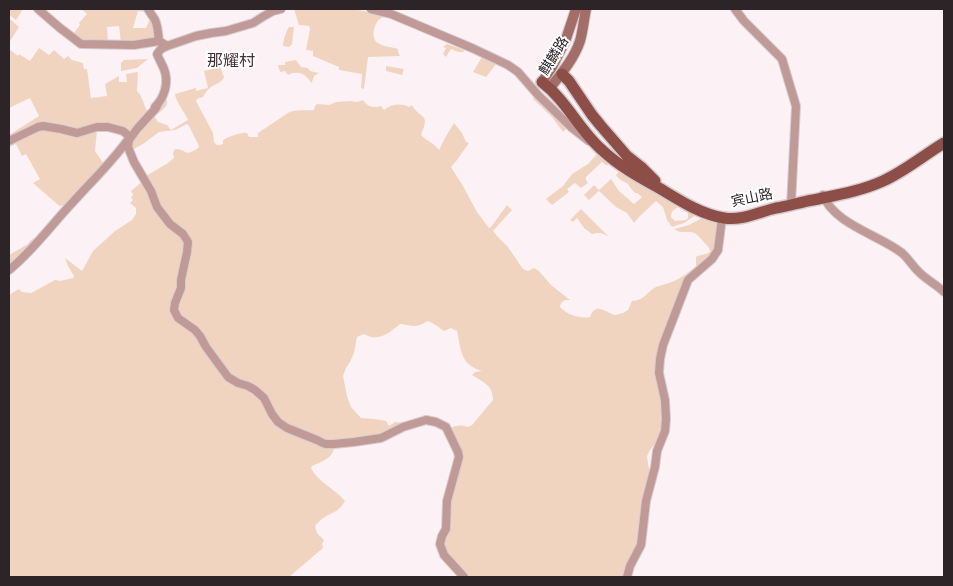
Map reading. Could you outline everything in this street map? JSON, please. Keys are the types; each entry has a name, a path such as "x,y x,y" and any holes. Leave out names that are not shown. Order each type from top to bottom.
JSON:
{"main road":[{"name":"麒麟路","path":"546,85 552,67 566,39 576,9"},
{"name":"麒麟路","path":"546,85 562,74 573,57 580,40 586,9"},
{"name":"宾山路","path":"562,74 569,81 596,121 627,156 662,187 685,200 704,209 729,215 744,214 772,205 791,203"},
{"name":"宾山路","path":"546,85 558,97 582,130 595,144 624,168 694,208 722,218 744,217 791,203 856,188 888,175 944,141"}],"street":[{"path":"38,9 81,44 134,45 159,41 167,46"},
{"path":"148,9 157,25 159,41"},
{"path":"281,9 273,11 253,23 226,31 196,36 167,46 157,54 166,77 164,93 156,108 137,129 128,147 157,207 170,224 183,234 188,242 181,288 174,310 178,318 200,336 228,377 255,390 264,398 278,422 287,428 325,444 334,444 381,438 404,427 426,420 446,427 459,457 448,501 446,529 440,544 444,555 464,577"},
{"path":"371,9 391,14 508,65 518,72 571,128 586,140 595,144"},
{"path":"735,9 741,18 782,60 789,81 796,110 791,203"},
{"path":"9,270 27,253 111,161 137,127 158,104"},
{"path":"9,141 43,126 77,133 97,127 108,127 123,131 130,136"},
{"path":"823,196 826,203 839,216 902,253 920,273 944,292"},
{"path":"627,577 630,566 641,545 644,509 655,467 657,451 665,431 665,400 659,373 663,345 688,280 712,259 718,250 722,218"}],"shaded area":[{"path":"9,9 20,9 22,11 16,20 9,15"},
{"path":"81,9 145,9 147,12 138,11 133,28 146,28 151,17 156,35 149,41 121,43 119,26 107,27 108,43 83,42 72,35 87,14"},
{"path":"294,9 359,10 385,17 378,20 374,28 375,40 383,45 398,49 400,56 368,57 364,89 361,88 362,74 339,70 339,67 313,56 313,51 306,50 310,29 309,26 299,25"},
{"path":"10,19 19,27 9,43 9,21"},
{"path":"289,27 294,27 292,44 289,47 283,46"},
{"path":"447,44 465,50 458,52 451,49 446,57 443,54 446,48 443,47"},
{"path":"39,48 49,55 54,50 64,59 68,56 72,60 83,63 84,69 87,69 91,98 107,96 105,84 119,76 119,82 127,82 126,74 138,72 137,91 141,95 148,112 131,133 124,130 81,131 45,125 9,139 9,135 39,116 30,98 9,108 9,49 18,56 19,54 30,61"},
{"path":"482,57 497,63 486,77 473,72"},
{"path":"148,59 137,68 121,71 121,62 123,60"},
{"path":"296,60 301,67 319,73 314,76 311,83 307,77 301,74 288,75 285,71 280,72 278,65 285,65 285,62"},
{"path":"386,66 404,69 402,75 386,71"},
{"path":"220,67 223,79 196,101 213,133 214,142 217,145 223,144 225,139 241,133 247,133 249,137 258,137 258,133 288,113 314,110 317,104 329,105 336,102 357,102 363,100 369,106 381,106 384,110 390,106 402,105 409,107 412,105 425,119 421,135 439,150 454,123 466,142 469,143 451,167 477,212 489,228 507,205 512,210 493,231 508,247 523,269 528,271 534,268 539,271 551,285 570,300 565,300 561,303 560,307 574,316 590,317 592,312 597,309 615,315 623,313 628,310 632,301 642,298 656,287 682,277 696,266 696,257 710,252 708,246 695,234 680,232 674,229 689,225 704,217 714,218 718,223 716,248 677,301 665,326 656,357 656,375 661,393 664,426 657,442 647,456 650,473 638,545 623,577 465,577 442,548 449,507 460,462 451,428 472,425 493,400 489,387 472,375 475,372 482,371 469,365 465,360 457,331 451,328 444,331 427,321 417,326 400,324 380,337 371,337 364,334 357,337 354,353 343,376 351,407 361,418 386,421 389,426 395,422 404,423 381,436 326,443 279,421 265,398 229,376 221,363 179,318 175,310 189,242 165,216 146,176 174,158 173,153 175,149 188,153 199,146 187,124 175,130 159,132 132,150 131,147 136,135 163,100 167,100 167,105 155,117 158,122 167,125 171,130 188,120 175,94 196,88 196,91 208,88 204,71"},
{"path":"534,97 567,128 563,132 552,117 533,99"},
{"path":"38,128 97,130 95,151 104,164 68,204 60,206 33,183 40,179 26,154 22,156 16,144 9,147 9,142"},
{"path":"597,154 616,166 616,169 614,171 615,169 611,165 608,164 607,166 602,162 586,177 588,183 581,188 575,183 567,189 569,192 552,205 546,199 563,186 572,174 588,164"},
{"path":"620,170 680,206 672,213 671,217 675,221 688,218 688,213 683,211 684,207 696,215 684,223 672,227 667,220 663,207 656,201 634,223 627,213 616,207 599,191 589,200 584,195 594,185 599,190 611,179 619,191 634,204 642,197 617,177 616,175"},
{"path":"143,181 186,243 186,251 172,311 194,330 227,377 254,391 278,423 334,448 329,457 311,468 318,477 345,501 343,505 315,526 317,533 324,540 323,548 289,577 9,577 9,296 19,289 22,292 31,293 55,280 60,281 73,278 74,276 65,258 82,271 93,251 115,231 132,220 136,214 136,208 130,203 133,200 131,198 133,195 131,191"},
{"path":"581,209 609,237 601,233 592,234 584,228 577,218 573,222 570,220"},
{"path":"43,232 9,267 9,255 28,244"}],"district":[{"name":"那耀村","path":"231,61"}]}
